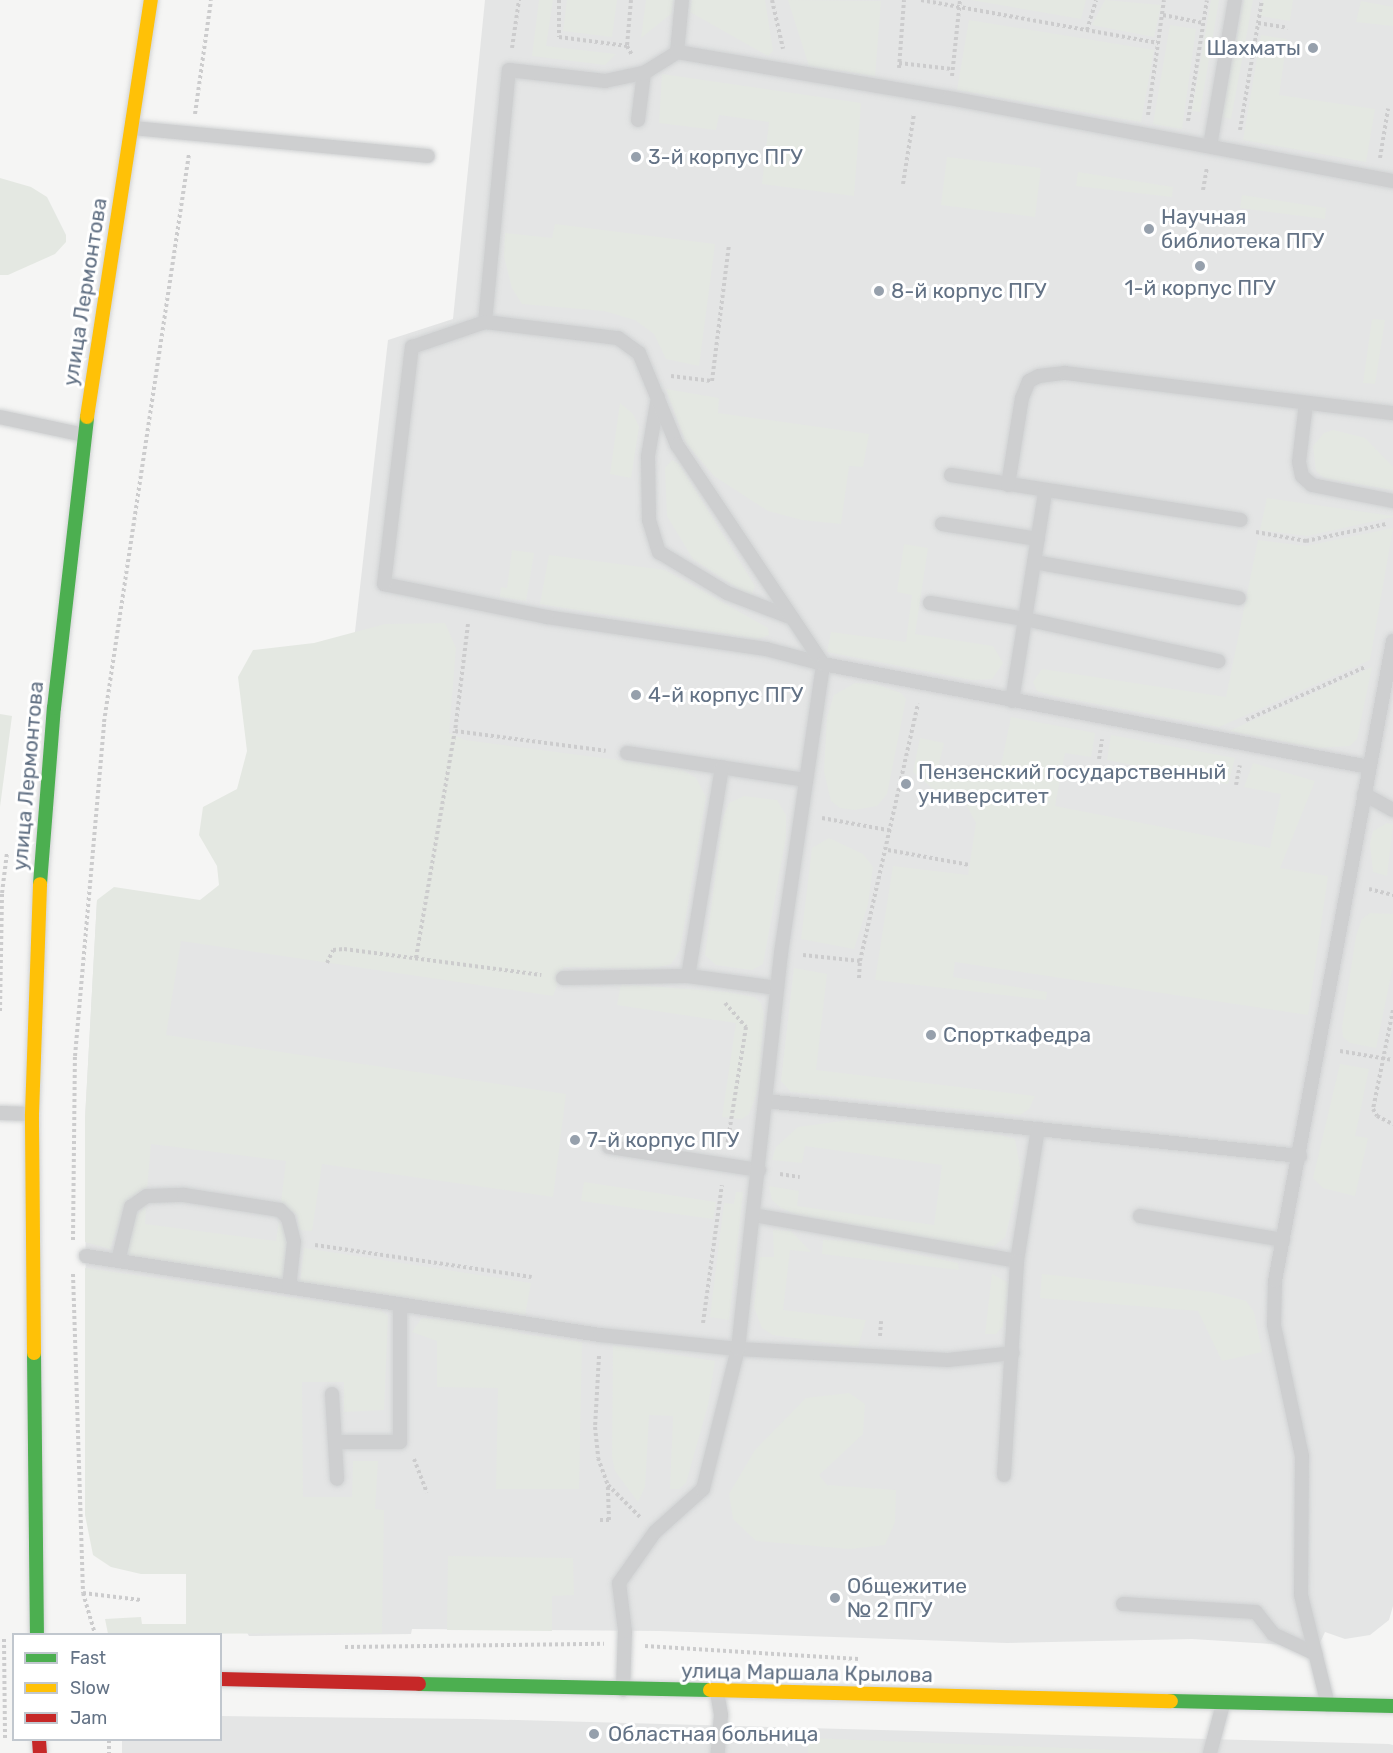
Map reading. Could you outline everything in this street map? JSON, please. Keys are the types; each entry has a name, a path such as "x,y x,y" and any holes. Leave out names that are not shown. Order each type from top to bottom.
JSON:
{"main road":[{"name":"улица Лермонтова","path":"37,1633 32,1113 39,891 54,708 85,435 151,0"},
{"name":"улица Маршала Крылова","path":"222,1679 1223,1704 1393,1706"}],"lane":[{"path":"677,52 682,0"},
{"path":"1210,146 1235,0"},
{"path":"485,322 509,70 605,81 644,73 677,52 789,73 949,98 1393,181"},
{"path":"638,120 644,73"},
{"path":"132,128 428,156"},
{"path":"623,1690 624,1644 619,1583 656,1532 703,1489 738,1349 781,952 823,664 676,445 639,352 618,338 485,322 412,347 384,584 558,619 766,649 823,664 1012,702 1369,767"},
{"path":"1008,485 1022,398 1029,381 1040,376 1065,373 1393,413"},
{"path":"658,396 648,456 649,520 659,552 728,593 792,618"},
{"path":"1305,403 1299,462 1302,476 1312,485 1393,501"},
{"path":"0,417 85,435"},
{"path":"951,475 1045,492 1241,520"},
{"path":"1012,702 1045,492"},
{"path":"942,524 1038,538"},
{"path":"1034,562 1239,598"},
{"path":"930,603 1024,619 1218,661"},
{"path":"1329,1706 1301,1595 1302,1456 1274,1325 1275,1281 1300,1156 1393,641"},
{"path":"627,753 806,780"},
{"path":"695,977 722,767"},
{"path":"1364,794 1393,810"},
{"path":"563,978 695,977 777,988"},
{"path":"765,1101 1300,1156"},
{"path":"0,1113 32,1113"},
{"path":"1004,1475 1017,1261 1038,1129"},
{"path":"609,1147 759,1170"},
{"path":"118,1261 131,1207 147,1196 184,1195 280,1210 288,1218 294,1242 289,1287"},
{"path":"754,1215 1017,1261"},
{"path":"1140,1216 1283,1240"},
{"path":"79,1254 600,1335 738,1349 948,1360 1012,1353"},
{"path":"335,1442 400,1442 400,1304"},
{"path":"332,1394 337,1479"},
{"path":"1123,1604 1256,1612 1273,1634 1316,1654"},
{"path":"717,1692 721,1716 718,1753"},
{"path":"1210,1753 1223,1704"}],"path":[{"path":"79,1254 75,1056 104,722 211,0"},
{"path":"509,70 519,0"},
{"path":"559,0 559,38 627,46 631,0"},
{"path":"771,0 789,73"},
{"path":"897,90 904,0"},
{"path":"921,0 1158,43"},
{"path":"949,98 960,0"},
{"path":"1087,30 1096,0"},
{"path":"1146,134 1164,0"},
{"path":"1185,141 1207,0"},
{"path":"1237,151 1262,0"},
{"path":"1163,15 1203,23"},
{"path":"1258,22 1288,28"},
{"path":"899,63 952,69"},
{"path":"903,184 918,93"},
{"path":"1377,178 1388,109"},
{"path":"671,376 712,381 729,245"},
{"path":"1241,520 1259,535 1306,541 1393,522"},
{"path":"416,958 456,731 470,602"},
{"path":"1207,737 1390,656"},
{"path":"860,978 860,961 888,850 922,684"},
{"path":"456,731 627,753"},
{"path":"801,814 892,831"},
{"path":"888,850 969,865"},
{"path":"327,963 333,950 344,949 563,978"},
{"path":"781,952 860,961"},
{"path":"695,977 746,1026 724,1165 700,1345"},
{"path":"1393,1010 1373,1109 1377,1116 1393,1124"},
{"path":"1319,1047 1393,1060"},
{"path":"294,1242 532,1277"},
{"path":"73,1265 82,1593 94,1633"},
{"path":"600,1335 595,1427 598,1458 608,1485 609,1520 600,1520"},
{"path":"400,1442 418,1464 427,1492"},
{"path":"608,1485 656,1532"},
{"path":"82,1593 141,1600"},
{"path":"339,1647 624,1644 872,1660"}],"shaded area":[{"name":"Пензенский государственный университет","path":"485,0 1393,0 1393,1606 1389,1620 1370,1635 1345,1639 1325,1632 1318,1647 1192,1639 1007,1643 660,1631 412,1629 411,1634 249,1636 86,1365 85,1119 97,900 394,942 352,658 388,340 453,319"},
{"path":"539,0 553,0 546,46 616,54 605,65 532,56"},
{"path":"567,0 617,0 612,37 563,31"},
{"path":"646,0 673,0 672,13 641,38"},
{"path":"692,0 765,0 773,51 768,56 690,12"},
{"path":"788,0 881,1 875,76 809,66"},
{"path":"971,0 1086,0 1081,19"},
{"path":"1105,0 1161,5 1154,37 1092,25"},
{"path":"1211,0 1219,0 1200,112 1192,111"},
{"path":"1244,0 1253,0 1231,119 1222,117"},
{"path":"1263,0 1293,0 1290,21 1260,16"},
{"path":"1361,1 1393,7 1393,26 1356,22"},
{"path":"969,20 1154,50 1141,122 957,90"},
{"path":"1170,25 1196,29 1182,129 1153,124"},
{"path":"1261,35 1287,39 1279,95 1375,109 1366,162 1243,140"},
{"path":"662,74 861,103 854,196 762,184 769,122 719,115 716,130 659,123"},
{"path":"947,157 1041,168 1035,217 941,205"},
{"path":"1078,172 1173,187 1172,197 1076,186"},
{"path":"0,178 31,187 47,197 66,235 66,242 55,254 8,275 0,275"},
{"path":"1242,195 1326,208 1325,219 1240,208"},
{"path":"555,224 715,244 699,366 666,359 654,334 635,320 604,311 522,304 512,288 504,256 505,233 552,238"},
{"path":"1372,319 1385,320 1375,384 1363,383"},
{"path":"666,389 719,398 718,413 869,434 863,467 849,466 841,524 802,520 768,511 714,476 686,443"},
{"path":"620,403 633,414 639,427 631,478 610,474"},
{"path":"1333,430 1365,438 1393,467 1393,490 1324,478 1316,471 1313,446 1324,433"},
{"path":"672,460 679,464 755,586 752,594 745,593 693,559 667,516 665,468"},
{"path":"1267,498 1393,517 1307,536 1260,530"},
{"path":"1393,528 1370,660 1219,727 1054,696 1037,691 1033,682 1042,669 1226,697 1258,540 1306,546"},
{"path":"904,544 928,548 915,634 993,646 1003,663 992,679 972,680 827,652 831,632 906,642 912,595 897,592"},
{"path":"512,550 534,553 526,601 500,597 501,587 507,588"},
{"path":"549,555 665,570 768,628 769,635 758,639 540,604"},
{"path":"445,623 456,648 449,733 465,740 679,768 696,778 706,797 680,950 671,964 652,969 564,967 553,996 181,941 166,1035 566,1094 553,1197 322,1164 312,1231 299,1230 297,1215 281,1203 286,1161 151,1144 147,1189 124,1208 110,1249 85,1242 85,1119 97,900 114,887 200,900 219,885 217,866 199,835 203,807 237,789 247,751 238,677 253,650 314,643 385,624"},
{"path":"1372,667 1357,739 1350,746 1316,748 1229,731"},
{"path":"855,683 875,684 901,693 906,699 887,794 877,806 854,810 840,808 831,801 824,772 827,717 834,695"},
{"path":"0,714 12,716 0,807"},
{"path":"1011,717 1095,733 1091,757 1065,753 1055,806 1270,848 1281,794 1244,787 1253,763 1315,781 1280,868 1328,876 1308,1015 955,962 953,977 1047,992 1046,1000 875,980 893,866 968,875 976,823 965,802 932,788 913,772 920,738 944,743 938,768 998,780"},
{"path":"1111,735 1235,758 1228,784 1107,760"},
{"path":"744,796 777,800 786,815 786,837 763,964 752,970 716,965 705,955 723,818 729,803"},
{"path":"1387,823 1393,825 1387,876 1373,872 1370,844 1373,831"},
{"path":"829,838 863,854 873,867 868,904 854,949 801,939 812,848"},
{"path":"1370,913 1393,914 1393,966 1376,1048 1350,1043 1343,1037 1342,1027 1356,936 1362,919"},
{"path":"794,968 827,974 816,1070 1035,1096 1029,1109 1020,1115 791,1092 781,1081"},
{"path":"621,984 727,992 754,997 761,1003 764,1015 758,1090 749,1114 742,1119 722,1117 736,1023 617,1005"},
{"path":"1340,1064 1369,1069 1355,1136 1368,1138 1355,1196 1323,1188 1313,1178"},
{"path":"849,1120 990,1132 1015,1139 1021,1173 1005,1237 994,1246 978,1247 798,1215 781,1208 772,1200 769,1186 799,1191 797,1206 934,1225 942,1165 805,1146 802,1163 772,1160 776,1147 798,1127"},
{"path":"584,1182 716,1202 713,1219 581,1201"},
{"path":"736,1192 743,1192 729,1320 710,1317 724,1203 734,1204"},
{"path":"146,1206 145,1224 276,1241 279,1221 288,1239 284,1281 127,1256 135,1216"},
{"path":"773,1230 791,1231 811,1252 790,1250 783,1310 866,1320 858,1347 773,1335 762,1328 754,1307 760,1257 774,1257"},
{"path":"823,1240 850,1241 958,1263 959,1270 822,1254"},
{"path":"304,1248 531,1283 525,1315 300,1283"},
{"path":"85,1268 381,1310 388,1316 384,1410 344,1412 344,1382 302,1382 303,1497 352,1497 353,1461 378,1461 375,1509 384,1510 382,1633 108,1633 105,1619 141,1617 142,1624 186,1624 186,1574 141,1574 111,1567 93,1555 85,1515"},
{"path":"992,1274 1009,1283 1003,1326 996,1334 985,1334"},
{"path":"1042,1274 1210,1292 1246,1301 1254,1312 1262,1352 1222,1361 1198,1311 1040,1298"},
{"path":"422,1318 505,1325 522,1334 582,1342 579,1489 496,1489 498,1388 437,1387 437,1341 412,1332"},
{"path":"613,1345 715,1361 708,1405 686,1483 679,1489 670,1489 673,1416 649,1415 645,1487 638,1502 615,1471 612,1457"},
{"path":"849,1393 865,1404 863,1434 819,1475 827,1485 896,1490 895,1522 885,1545 850,1549 756,1541 733,1519 729,1494 755,1450 806,1398"},
{"path":"448,1556 573,1558 574,1595 552,1596 552,1631 447,1630"},
{"name":"Областная больница","path":"222,1716 477,1719 1393,1745 1393,1753 122,1753 122,1741 222,1741"},
{"path":"808,1738 1194,1753 808,1753"}],"traffic: fast":[{"path":"40,884 54,708 87,417"},
{"path":"34,1353 37,1633"},
{"path":"419,1684 710,1690"},
{"path":"1171,1701 1393,1706"}],"traffic: slow":[{"path":"87,417 151,0"},
{"path":"34,1353 32,1114 40,884"},
{"path":"710,1690 1171,1701"}],"traffic: jam":[{"path":"222,1679 419,1684"},
{"path":"39,1741 40,1753"}],"place":[{"name":"Шахматы","path":"1313,48"},
{"name":"3-й корпус ПГУ","path":"636,157"},
{"name":"Научная библиотека ПГУ","path":"1149,229"},
{"name":"1-й корпус ПГУ","path":"1200,266"},
{"name":"8-й корпус ПГУ","path":"879,291"},
{"name":"4-й корпус ПГУ","path":"636,695"},
{"name":"Пензенский государственный университет","path":"906,784"},
{"name":"Спорткафедра","path":"931,1035"},
{"name":"7-й корпус ПГУ","path":"575,1140"},
{"name":"Общежитие № 2 ПГУ","path":"835,1598"},
{"name":"Областная больница","path":"594,1734"}]}
